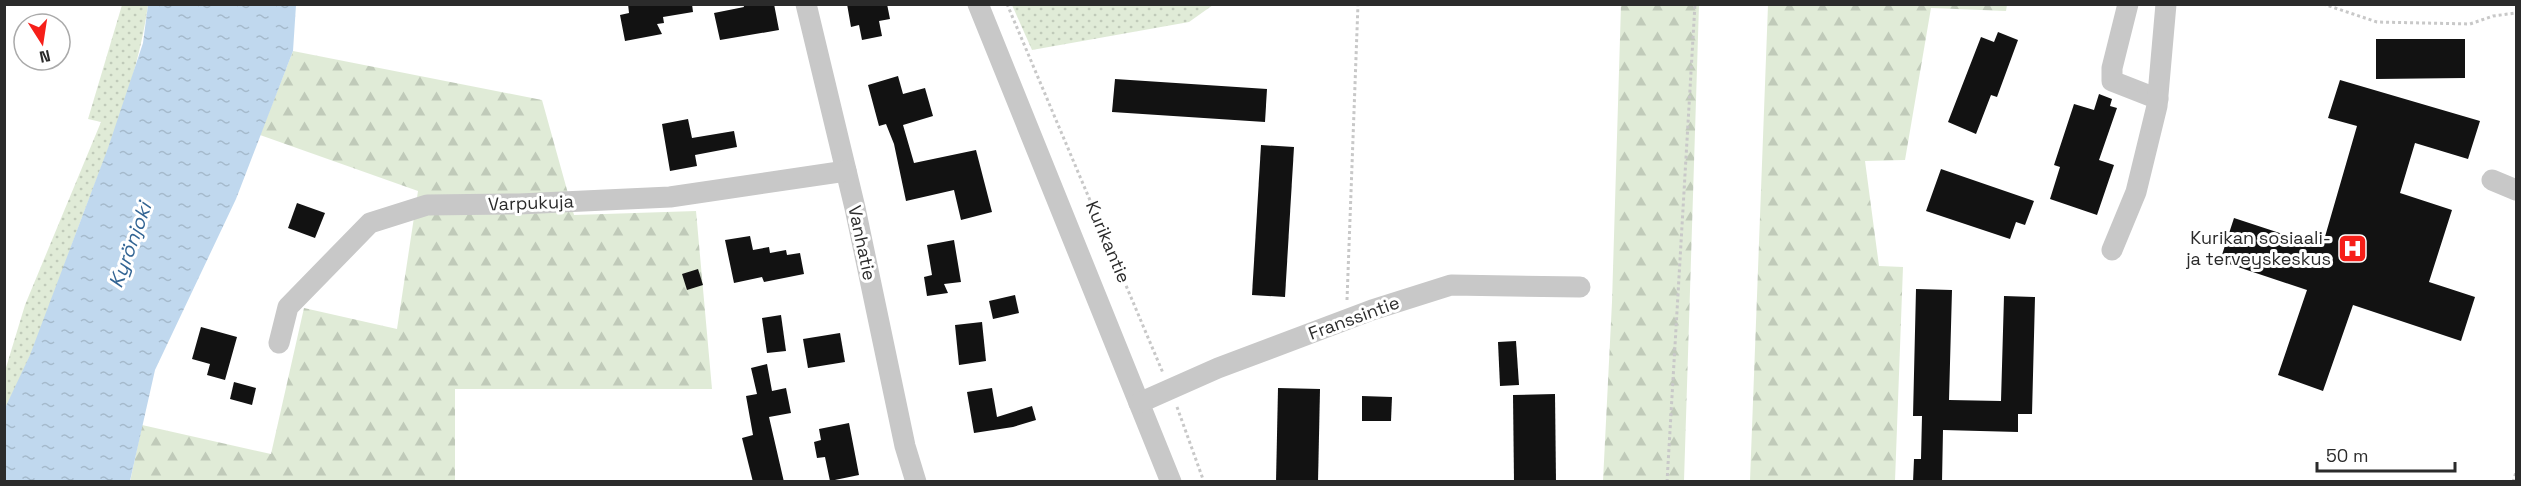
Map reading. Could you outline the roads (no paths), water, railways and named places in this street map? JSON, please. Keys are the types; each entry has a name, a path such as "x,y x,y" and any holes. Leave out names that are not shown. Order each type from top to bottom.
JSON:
{"street":[{"name":"Vanhatie","path":"806,4 846,171 905,446 916,482"},
{"name":"Kurikantie","path":"978,4 1172,482"},
{"path":"2128,4 2112,68 2112,81 2158,99"},
{"path":"2112,250 2136,192 2158,99 2166,4"},
{"name":"Varpukuja","path":"279,343 288,307 370,223 427,205 519,204 670,197 846,171"},
{"path":"2492,180 2517,190"},
{"name":"Franssintie","path":"1139,403 1218,368 1346,320 1451,285 1580,286"}],"water":[{"name":"Kyrönjoki","path":"148,5 296,5 293,51 236,199 155,370 130,481 5,481 5,408 30,355 108,148 143,43"}],"place":[{"name":"Kurikan sosiaali- ja terveyskeskus","path":"2352,248"}]}
